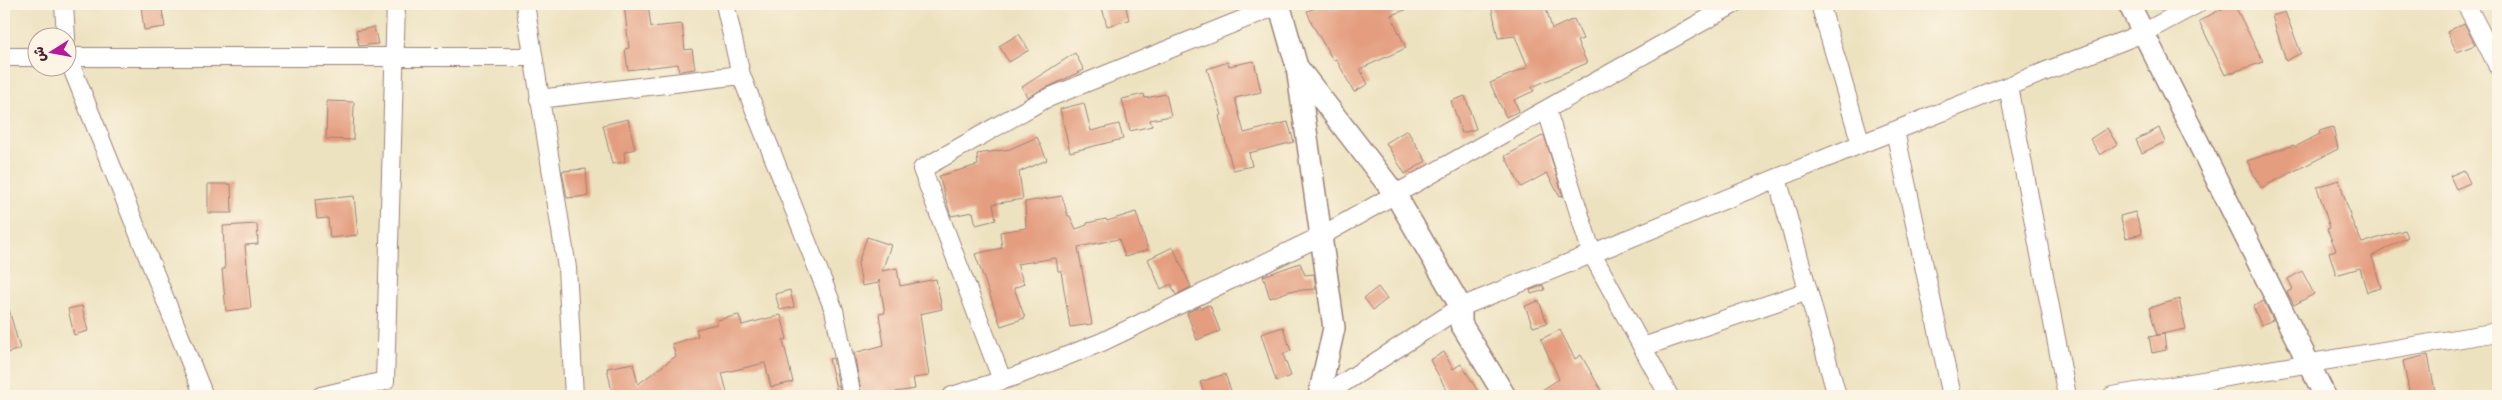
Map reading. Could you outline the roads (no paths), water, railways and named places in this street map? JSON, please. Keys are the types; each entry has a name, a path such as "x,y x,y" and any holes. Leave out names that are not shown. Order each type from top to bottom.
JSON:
{"street":[{"path":"64,4 65,28"},
{"path":"321,396 385,381 396,4"},
{"path":"525,4 567,268 574,396"},
{"path":"724,4 741,75 834,310 852,396"},
{"path":"1002,380 922,169 1043,100 1280,4 1297,66 1334,328 1319,396"},
{"path":"1820,4 1861,144"},
{"path":"2129,4 2325,396"},
{"path":"1323,396 1461,307 1895,130 2143,33 2198,4"},
{"path":"2466,4 2498,66"},
{"path":"952,396 1002,380 1102,342 1321,236 1547,111 1724,6"},
{"path":"4,57 28,57"},
{"path":"78,58 532,57"},
{"path":"1297,66 1396,194 1461,307 1460,324 1505,396"},
{"path":"539,99 741,75"},
{"path":"76,78 204,396"},
{"path":"2008,86 2067,396"},
{"path":"1547,111 1592,254 1669,396"},
{"path":"1895,130 1952,396"},
{"path":"1777,178 1837,396"},
{"path":"1643,347 1808,291"},
{"path":"2112,396 2498,332"}]}
